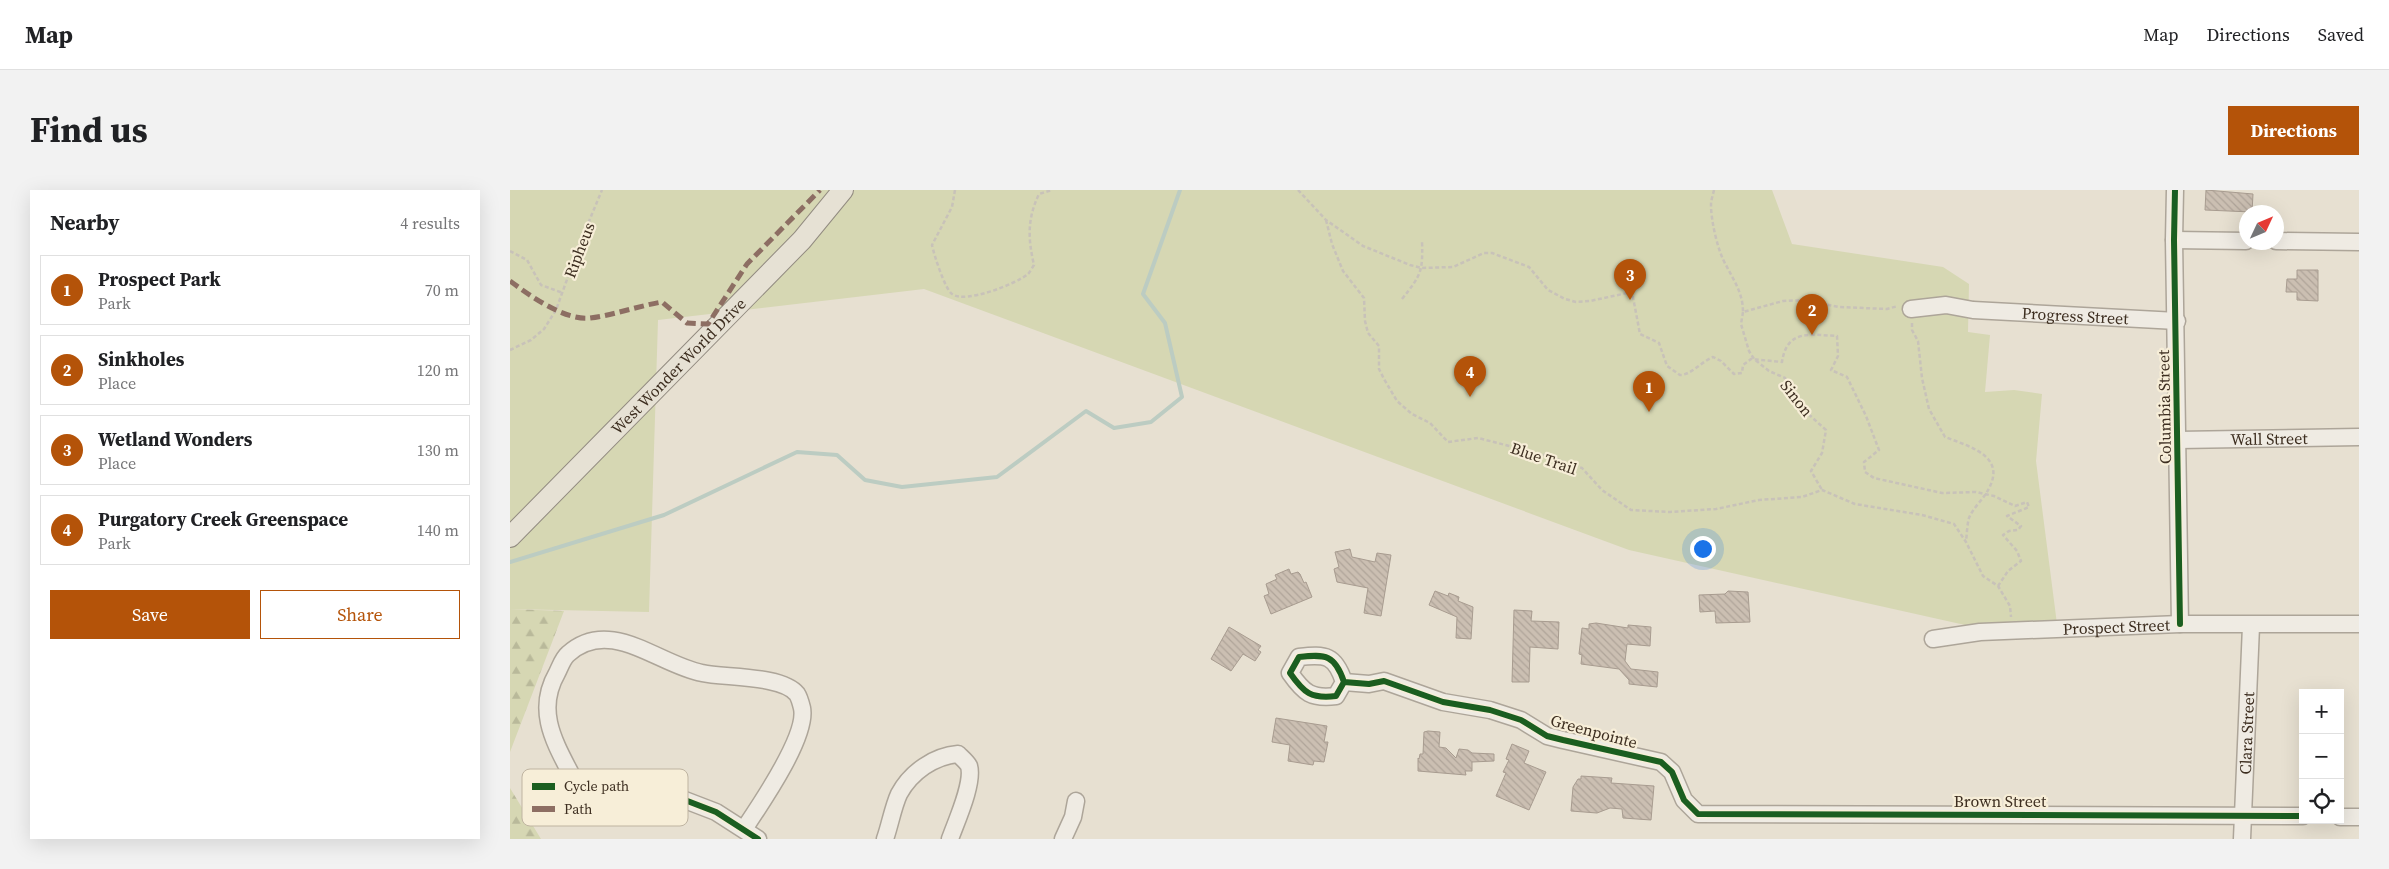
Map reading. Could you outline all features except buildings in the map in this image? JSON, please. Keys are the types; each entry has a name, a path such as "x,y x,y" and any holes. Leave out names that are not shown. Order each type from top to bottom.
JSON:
{"main road":[{"name":"West Wonder World Drive","path":"510,538 802,240 843,190"}],"street":[{"name":"Columbia Street","path":"2175,190 2174,240 2180,624"},
{"path":"2174,240 2239,241"},
{"path":"2284,241 2359,242"},
{"name":"Progress Street","path":"1911,309 1946,306 1973,310 2176,321"},
{"name":"Wall Street","path":"2178,440 2359,437"},
{"name":"Prospect Street","path":"1933,639 2012,631 2180,624 2251,626 2359,624"},
{"name":"Clara Street","path":"2242,839 2251,626"},
{"path":"568,769 555,744 547,720 550,686 567,655 583,643 608,640 635,645 670,662 701,673 753,678 788,687 797,694 802,710 802,722 795,742 760,806 744,830"},
{"name":"Greenpointe","path":"1344,682 1369,684 1384,681 1443,702 1490,710 1521,720 1547,736 1661,762 1672,772 1684,800 1698,814"},
{"path":"886,839 899,794 911,778 935,759 958,754 968,764 970,774 950,839"},
{"path":"688,801 716,812 758,839"},
{"path":"1063,839 1073,817 1076,801"},
{"name":"Brown Street","path":"1698,814 2299,816"},
{"path":"2344,817 2359,817"}],"path":[{"path":"955,190 952,207 932,245 936,264 948,289 952,295 960,298 989,292 1029,273 1034,265 1028,240 1034,203 1039,194 1052,190"},
{"path":"1714,190 1711,204 1718,246 1743,300 1741,324 1749,351 1754,359"},
{"path":"1402,299 1418,279 1422,268 1422,241"},
{"path":"510,251 527,260 541,285 564,294"},
{"path":"1422,268 1453,267 1484,253 1492,252 1529,267 1548,290 1565,299 1576,302 1590,301 1632,292 1640,334 1659,343 1667,366 1680,375 1689,374 1698,365 1713,357 1721,361 1734,374 1742,373 1743,364 1754,359 1782,362 1787,346 1793,340 1806,334 1837,336 1838,356 1831,370 1847,377 1866,416 1879,450 1864,462 1866,472 1874,478 1942,493 1976,492 2015,506 2027,502 2029,506 2007,516 2022,526 2018,530 2009,531 2003,535 2017,551 2021,562 2008,571 1998,586"},
{"path":"1743,312 1783,301 1803,300 1839,306 1887,309 1902,306 1911,309 1912,330 1918,341 1922,378 1929,409 1945,437 1980,450 1988,458 1994,472 1992,484 1969,517 1966,542"},
{"path":"1822,490 1855,504 1922,515 1954,524 1966,542 1983,576 1998,586 2010,606 2012,631"}],"green space":[{"path":"510,190 1772,190 1792,244 1943,267 1969,284 1968,332 1990,335 1985,392 2014,390 2042,394 2036,461 2057,624 2036,622 1965,625 1629,550 924,289 658,320 649,612 510,609"},
{"path":"510,609 564,611 510,752"},
{"path":"510,788 522,808 522,826 533,826 541,839 510,839"}],"waterway":[{"path":"510,562 664,515 797,452 837,455 865,480 902,487 997,477 1086,411 1114,428 1151,422 1182,397 1165,323 1143,294 1180,190"}],"marked path":[{"path":"510,281 548,306 580,318 599,317 662,302 687,323 708,324 747,264 820,190"}],"cycle path":[{"path":"2175,190 2174,240 2180,624"},
{"path":"1323,656 1333,661 1341,673 1344,682 1336,696 1320,696 1304,690 1290,673 1299,657 1323,656"},
{"path":"1344,682 1369,684 1384,681 1443,702 1490,710 1521,720 1547,736 1661,762 1672,772 1684,800 1698,814 2299,816"},
{"path":"688,801 716,812 758,839"}],"place":[{"name":"Wetland Wonders","path":"1630,300"},
{"name":"Sinkholes","path":"1812,335"},
{"name":"Purgatory Creek Greenspace","path":"1470,397"},
{"name":"Prospect Park","path":"1649,412"}]}
